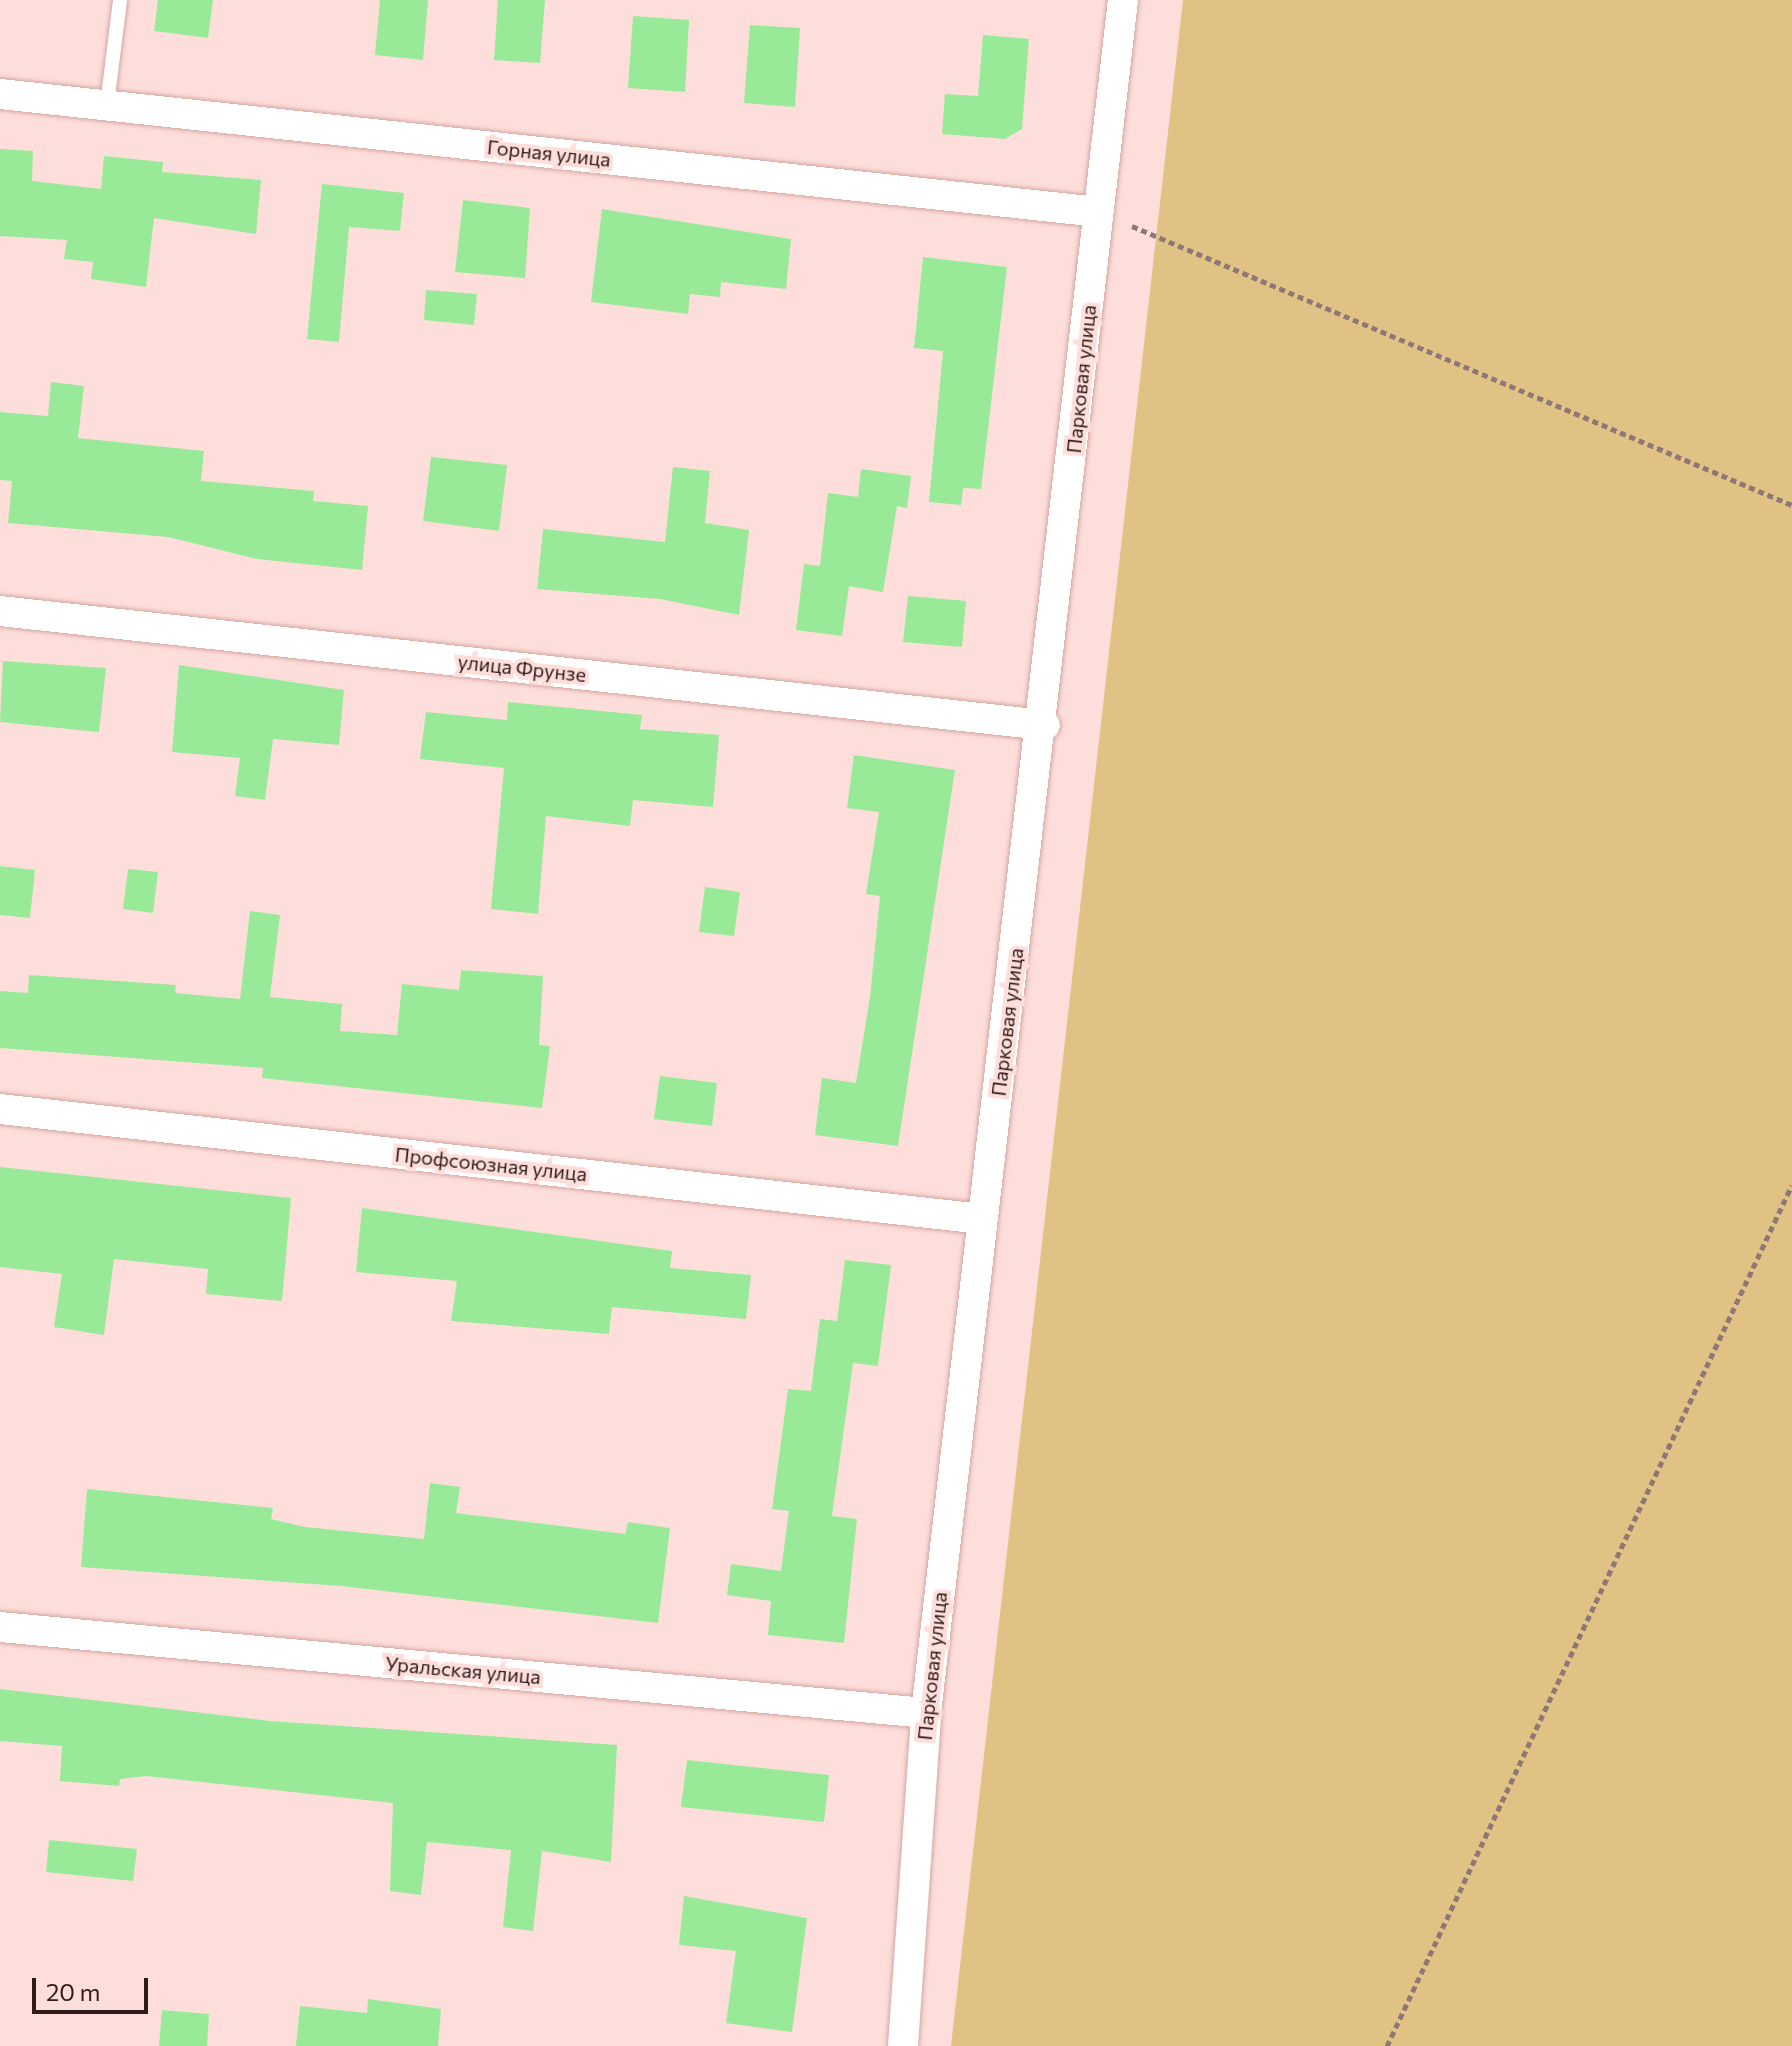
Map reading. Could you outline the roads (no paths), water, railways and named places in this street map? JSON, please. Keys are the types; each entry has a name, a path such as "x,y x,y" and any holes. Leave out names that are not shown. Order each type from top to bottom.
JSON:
{"street":[{"name":"Парковая улица","path":"903,2046 926,1713 982,1219 1045,725 1123,0"},
{"name":"Горная улица","path":"0,94 1098,212"},
{"name":"улица Фрунзе","path":"0,611 1045,725"},
{"name":"Профсоюзная улица","path":"0,1109 982,1219"},
{"name":"Уральская улица","path":"0,1627 926,1713"}],"lane":[{"path":"107,105 120,0"}]}
